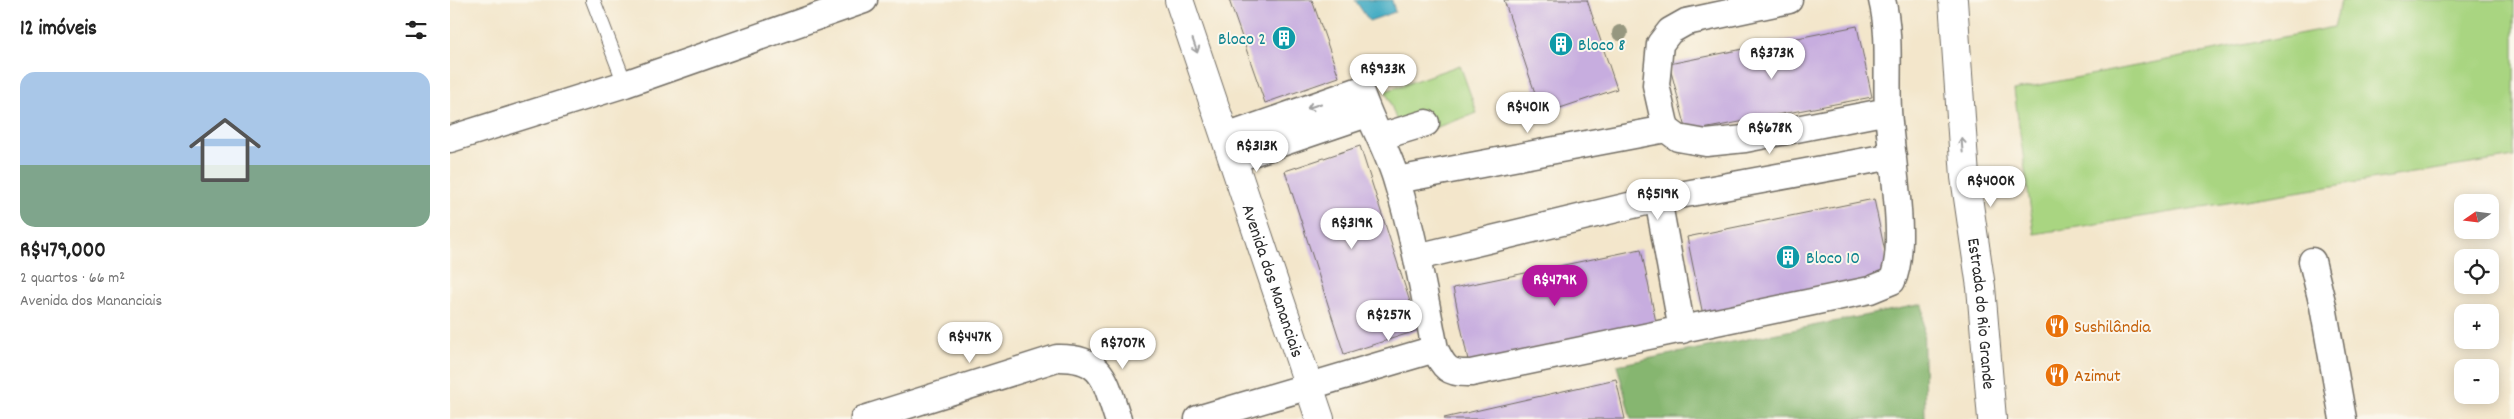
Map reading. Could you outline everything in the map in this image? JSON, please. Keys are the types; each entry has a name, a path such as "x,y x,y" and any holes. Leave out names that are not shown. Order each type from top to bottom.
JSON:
{"main road":[{"name":"Avenida dos Mananciais","path":"1179,0 1320,419"},
{"name":"Estrada do Rio Grande","path":"1953,0 1964,168 1981,287 1992,419"}],"street":[{"path":"450,139 625,84 864,0"},
{"path":"1789,0 1686,22 1670,31 1660,44 1656,85 1666,129 1678,138 1706,142 1744,139 1888,111"},
{"path":"1230,148 1364,102 1397,180 1417,257 1435,349 1448,370 1458,374 1471,373 1682,330 1870,290 1892,281 1896,270 1899,247 1888,111 1888,22 1882,0"},
{"path":"1380,137 1426,123"},
{"path":"1397,180 1666,129"},
{"path":"1417,257 1658,200 1893,156"},
{"path":"1658,200 1682,330"},
{"path":"2312,261 2323,306 2343,419"},
{"path":"1198,419 1435,349"},
{"path":"864,419 1057,358 1070,357 1081,359 1094,365 1104,379 1118,419"}],"lane":[{"path":"593,0 625,84"}],"green space":[{"path":"2341,0 2514,0 2514,157 2034,234 2014,90 2334,27"},
{"path":"1460,65 1477,113 1403,139 1386,91"},
{"path":"1923,304 1925,419 1631,419 1617,365"}],"water":[{"path":"1355,0 1392,0 1395,12 1369,21"}],"building":[{"name":"Bloco 2","path":"1229,0 1312,0 1339,77 1265,103"},
{"name":"Bloco 8","path":"1504,0 1587,0 1617,89 1542,114"},
{"path":"1857,26 1872,97 1687,132 1669,64"},
{"path":"1360,146 1419,330 1344,354 1285,171"},
{"name":"Bloco 10","path":"1874,199 1890,276 1703,315 1687,237"},
{"path":"1641,249 1657,327 1469,365 1453,288"},
{"path":"1616,379 1625,419 1444,419 1444,418"}],"place":[{"name":"Bloco 2","path":"1284,38"},
{"name":"Bloco 8","path":"1561,44"},
{"name":"Bloco 10","path":"1788,257"},
{"name":"Sushilândia","path":"2057,326"},
{"name":"Azimut","path":"2057,375"}]}
